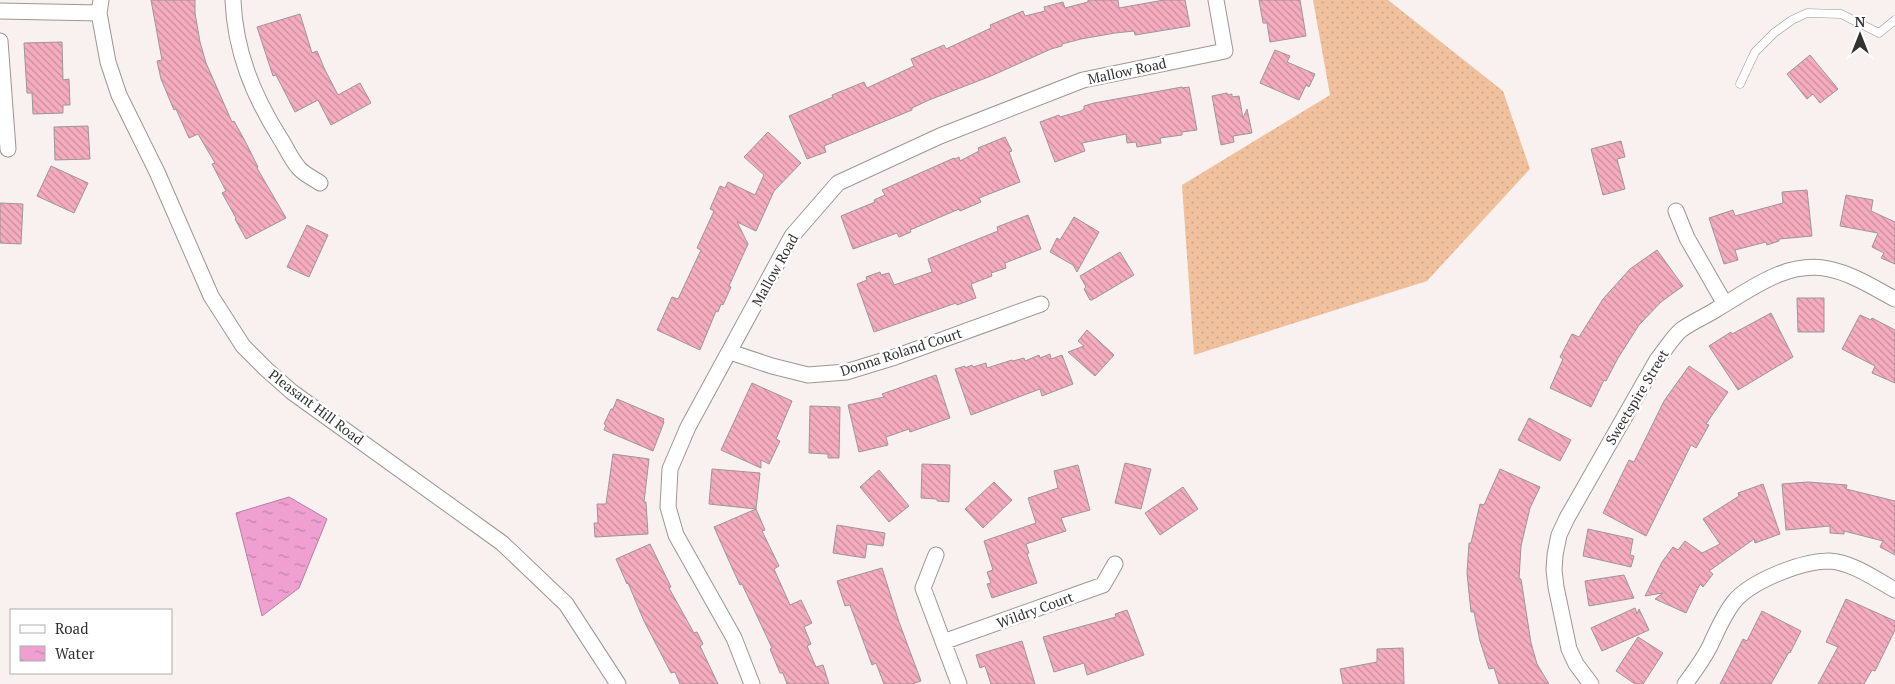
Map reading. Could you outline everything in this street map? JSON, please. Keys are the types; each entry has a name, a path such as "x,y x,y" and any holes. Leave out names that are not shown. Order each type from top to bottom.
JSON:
{"street":[{"path":"233,0 233,17 240,53 251,86 263,110 299,168 320,183"},
{"name":"Mallow Road","path":"752,684 734,638 676,535 668,507 670,468 688,427 792,236 838,182 940,136 1083,80 1225,50 1216,0"},
{"path":"0,11 100,6"},
{"name":"Pleasant Hill Road","path":"100,6 108,62 120,96 157,172 210,296 244,346 292,392 502,543 566,604 618,684"},
{"path":"0,41 8,149"},
{"path":"1676,211 1687,238 1725,304"},
{"name":"Sweetspire Street","path":"1591,684 1576,664 1569,649 1554,570 1559,535 1566,518 1657,360 1682,330 1762,282 1793,269 1828,269 1847,275 1895,299"},
{"name":"Donna Roland Court","path":"730,352 772,366 808,375 846,372 895,357 1041,304"},
{"path":"936,555 923,588 959,684"},
{"path":"1685,684 1709,647 1734,601 1748,590 1777,574 1806,565 1830,561 1855,568 1895,590"},
{"name":"Wildry Court","path":"943,642 1103,585 1116,564"}],"lane":[{"path":"1740,84 1755,52 1792,20 1807,13 1841,14 1879,34 1895,20"}],"shaded area":[{"path":"1313,0 1388,0 1503,91 1530,169 1427,281 1194,355 1182,185 1330,95"}],"water":[{"path":"289,497 327,519 299,588 262,616 236,513"}],"building":[{"path":"151,0 195,0 195,13 200,42 206,63 232,122 234,121 257,168 286,218 246,239 222,193 226,191 212,164 215,163 198,134 189,138 176,109 174,110 161,79 157,61 162,60"},
{"path":"1088,0 1118,0 1119,8 1164,0 1185,0 1190,26 1135,35 1134,31 1115,33 1062,44 1062,46 929,100 912,108 912,110 824,146 826,152 807,159 789,116 864,82 867,88 914,66 911,59 944,45 946,49 991,28 990,25 1023,11 1025,16 1045,11 1044,7 1063,2 1065,8 1088,2"},
{"path":"1259,0 1300,0 1306,36 1270,42 1267,23 1263,23"},
{"path":"300,14 312,53 317,51 338,95 360,83 371,103 331,125 318,100 295,112 276,75 273,76 257,27"},
{"path":"62,42 63,80 69,79 70,105 63,105 63,113 33,114 32,93 27,93 24,43"},
{"path":"1275,50 1290,56 1287,62 1315,74 1309,87 1306,85 1299,100 1260,83"},
{"path":"1810,55 1838,89 1820,103 1813,94 1807,99 1787,74"},
{"path":"1189,87 1197,130 1182,132 1182,135 1160,138 1161,143 1137,147 1136,142 1127,143 1126,134 1082,143 1085,151 1055,162 1040,122 1059,115 1060,117 1081,111 1084,109 1084,106 1094,103"},
{"path":"1227,93 1228,95 1232,94 1232,97 1239,96 1243,118 1247,109 1252,133 1233,136 1234,142 1221,145 1212,96"},
{"path":"88,126 90,159 55,160 54,127"},
{"path":"768,132 801,163 774,191 756,231 737,222 748,244 729,286 731,287 723,305 721,304 718,312 716,311 700,350 657,330 672,297 678,299 701,250 697,248 714,211 710,209 720,186 725,188 728,182 755,195 764,175 744,157"},
{"path":"1005,137 1012,151 1009,152 1020,182 979,198 981,202 960,211 959,209 910,230 911,232 899,237 897,233 853,249 841,216 875,202 874,200 885,195 882,190 954,158 959,157 960,161 979,151 978,148"},
{"path":"1621,141 1625,157 1617,159 1625,189 1603,195 1591,149"},
{"path":"51,166 88,183 74,213 37,196"},
{"path":"1807,190 1812,236 1779,239 1779,241 1767,245 1766,242 1735,250 1738,260 1724,264 1709,218 1733,210 1735,216 1783,203 1782,192"},
{"path":"1846,195 1873,200 1871,211 1895,222 1895,264 1881,258 1884,253 1872,247 1878,233 1840,226"},
{"path":"0,203 23,204 21,244 0,243"},
{"path":"1028,215 1041,249 1005,263 1006,268 991,273 992,276 971,284 976,298 957,305 956,303 874,332 857,284 867,280 866,277 880,272 881,275 889,273 894,285 932,272 928,259 998,231 997,227"},
{"path":"1074,217 1099,232 1077,272 1073,265 1050,252 1057,238 1060,240"},
{"path":"307,225 328,235 309,277 287,267"},
{"path":"1657,250 1683,286 1661,302 1639,325 1606,381 1604,380 1591,407 1550,388 1563,359 1560,357 1572,334 1579,337 1603,299 1630,269"},
{"path":"1120,252 1134,275 1090,300 1080,276"},
{"path":"1797,298 1824,298 1824,332 1798,332"},
{"path":"1771,313 1793,357 1738,390 1709,346 1731,332 1732,334"},
{"path":"1860,315 1871,320 1872,318 1895,330 1895,383 1872,373 1875,366 1842,349"},
{"path":"1087,330 1114,355 1095,376 1068,352 1084,346 1078,341"},
{"path":"1050,354 1051,359 1062,355 1073,384 1042,396 1040,389 971,415 955,369 986,363 987,368 1012,360 1024,358 1025,361 1039,355 1040,358"},
{"path":"1689,366 1728,392 1706,424 1709,425 1696,448 1691,445 1646,536 1603,513 1629,460 1634,462 1664,401"},
{"path":"936,375 950,418 910,432 909,429 886,437 888,445 859,452 848,405 884,397 882,394"},
{"path":"752,383 792,401 776,439 780,441 769,464 761,460 761,468 721,450"},
{"path":"617,399 664,419 653,451 604,430 606,425 604,424"},
{"path":"810,406 840,407 839,458 828,458 828,454 809,453"},
{"path":"1529,418 1571,440 1560,461 1518,440"},
{"path":"613,454 649,459 644,502 646,502 648,534 595,537 594,523 598,523 597,504 606,504"},
{"path":"1125,463 1151,469 1141,509 1115,503"},
{"path":"922,464 950,465 949,502 921,498"},
{"path":"1078,465 1090,510 1061,518 1066,531 1026,544 1029,553 1027,554 1037,583 992,598 987,584 991,583 987,572 993,570 984,541 1036,523 1028,498 1058,488 1054,471"},
{"path":"712,469 760,473 756,509 709,504"},
{"path":"1500,469 1540,487 1530,508 1521,546 1519,579 1521,579 1531,643 1537,664 1549,684 1499,684 1494,668 1489,669 1480,641 1474,612 1471,612 1467,573 1469,543 1471,543 1480,504 1484,505"},
{"path":"879,470 909,506 889,522 860,487"},
{"path":"994,482 1012,500 983,528 965,509"},
{"path":"1808,482 1847,485 1846,489 1895,501 1895,555 1880,547 1883,541 1844,531 1844,534 1830,533 1830,526 1786,530 1782,484"},
{"path":"1763,484 1780,534 1755,543 1754,539 1709,571 1713,574 1703,587 1700,584 1686,613 1655,599 1663,593 1645,596 1662,562 1673,547 1678,550 1685,541 1702,553 1720,544 1703,519 1739,496 1738,493"},
{"path":"1183,487 1198,509 1160,535 1145,513"},
{"path":"756,509 765,530 762,531 779,566 774,569 790,605 801,600 812,623 804,627 811,644 807,646 816,667 823,665 829,684 787,684 783,673 780,673 770,649 772,648 742,584 740,585 714,527"},
{"path":"837,525 885,533 883,546 867,544 865,558 833,553"},
{"path":"1588,529 1633,539 1630,555 1634,556 1631,567 1583,556"},
{"path":"650,544 671,587 669,588 694,633 697,632 703,644 700,646 718,684 680,684 675,672 671,673 644,621 616,559"},
{"path":"882,568 899,622 921,681 912,684 884,684 876,663 872,665 850,605 845,606 837,581"},
{"path":"1624,575 1634,598 1589,606 1585,581"},
{"path":"1846,599 1895,621 1895,630 1875,671 1872,670 1864,684 1818,684 1838,647 1826,642"},
{"path":"1635,608 1637,614 1639,609 1649,630 1602,651 1591,628"},
{"path":"1127,610 1144,655 1087,675 1084,663 1054,672 1043,637 1116,617 1115,614"},
{"path":"1762,611 1801,631 1790,653 1771,684 1720,684 1743,639 1747,641"},
{"path":"1638,637 1663,653 1643,684 1635,684 1616,671"},
{"path":"1022,641 1035,684 991,684 985,666 980,668 976,655"},
{"path":"1403,648 1404,684 1343,684 1340,669 1377,662 1377,649"}]}
